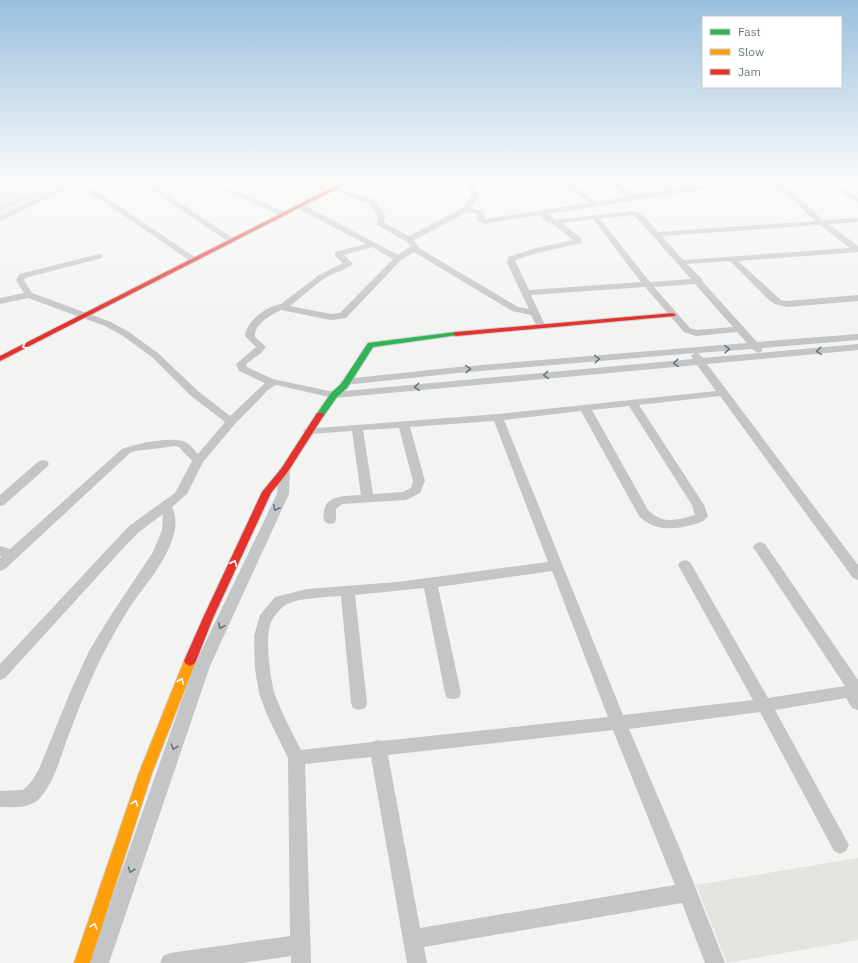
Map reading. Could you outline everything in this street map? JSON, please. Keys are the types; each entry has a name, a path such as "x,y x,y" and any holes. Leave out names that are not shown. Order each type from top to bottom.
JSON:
{"street":[{"path":"145,227 192,258"},
{"path":"212,227 230,239"},
{"path":"0,350 81,313 254,227"},
{"path":"341,227 398,258"},
{"path":"386,227 410,240 416,246 414,248"},
{"path":"410,240 434,227"},
{"path":"540,325 511,263 511,259 539,250 579,241 562,227"},
{"path":"604,227 647,284 690,332 740,329"},
{"path":"649,227 699,281 763,356"},
{"path":"656,234 763,227"},
{"path":"827,227 858,250"},
{"path":"273,383 243,369 241,364 260,349 260,345 251,339 249,333 251,328 274,310 283,307 302,294 319,277 336,267 349,264 338,254 371,244"},
{"path":"283,307 308,313 340,317 345,314 398,258 414,248"},
{"path":"414,248 515,309 526,312 534,312"},
{"path":"682,262 858,250"},
{"path":"29,295 20,280 22,276 99,256"},
{"path":"732,259 778,302 787,304 858,298"},
{"path":"526,293 699,281"},
{"path":"0,301 29,295 108,324 140,343 156,356 194,393 231,422"},
{"path":"0,359 81,313"},
{"path":"82,963 134,803 173,700 208,618 267,492 284,471 309,431 334,395 346,382 371,345 444,335 540,325 673,314"},
{"path":"346,382 458,370 692,352 858,337"},
{"path":"0,674 134,529 166,507 183,491 198,461 231,422 265,387 273,383 281,382 334,395 858,347"},
{"path":"692,352 858,575"},
{"path":"309,431 498,417 723,393"},
{"path":"585,408 648,520 662,525 700,518 702,516 698,505 632,403"},
{"path":"498,417 618,723 672,851 715,963"},
{"path":"330,520 330,506 334,502 406,496 418,488 419,482 404,424"},
{"path":"357,428 368,498"},
{"path":"0,566 6,553 126,451 134,448 176,443 183,445 198,461"},
{"path":"0,502 43,464"},
{"path":"98,963 202,666 283,494 284,471"},
{"path":"0,798 25,799 34,793 40,784 82,683 103,640 158,555 169,525 170,513 166,507"},
{"path":"296,758 618,723 855,694 760,547"},
{"path":"685,565 764,705 840,845"},
{"path":"170,963 301,954 296,758 275,716 267,693 263,670 262,636 265,620 280,601 307,594 397,587 556,566"},
{"path":"430,583 453,693"},
{"path":"347,590 359,703"},
{"path":"378,748 417,963"},
{"path":"412,939 688,892"}],"shaded area":[{"path":"858,858 858,940 727,963 696,885"}],"traffic: fast":[{"path":"320,415 334,395 344,386 371,345 456,334"}],"traffic: slow":[{"path":"82,963 119,849 146,773 174,698 190,661"}],"traffic: jam":[{"path":"0,359 259,227"},
{"path":"456,334 673,315"},
{"path":"190,661 208,618 267,492 284,471 320,415"}]}
